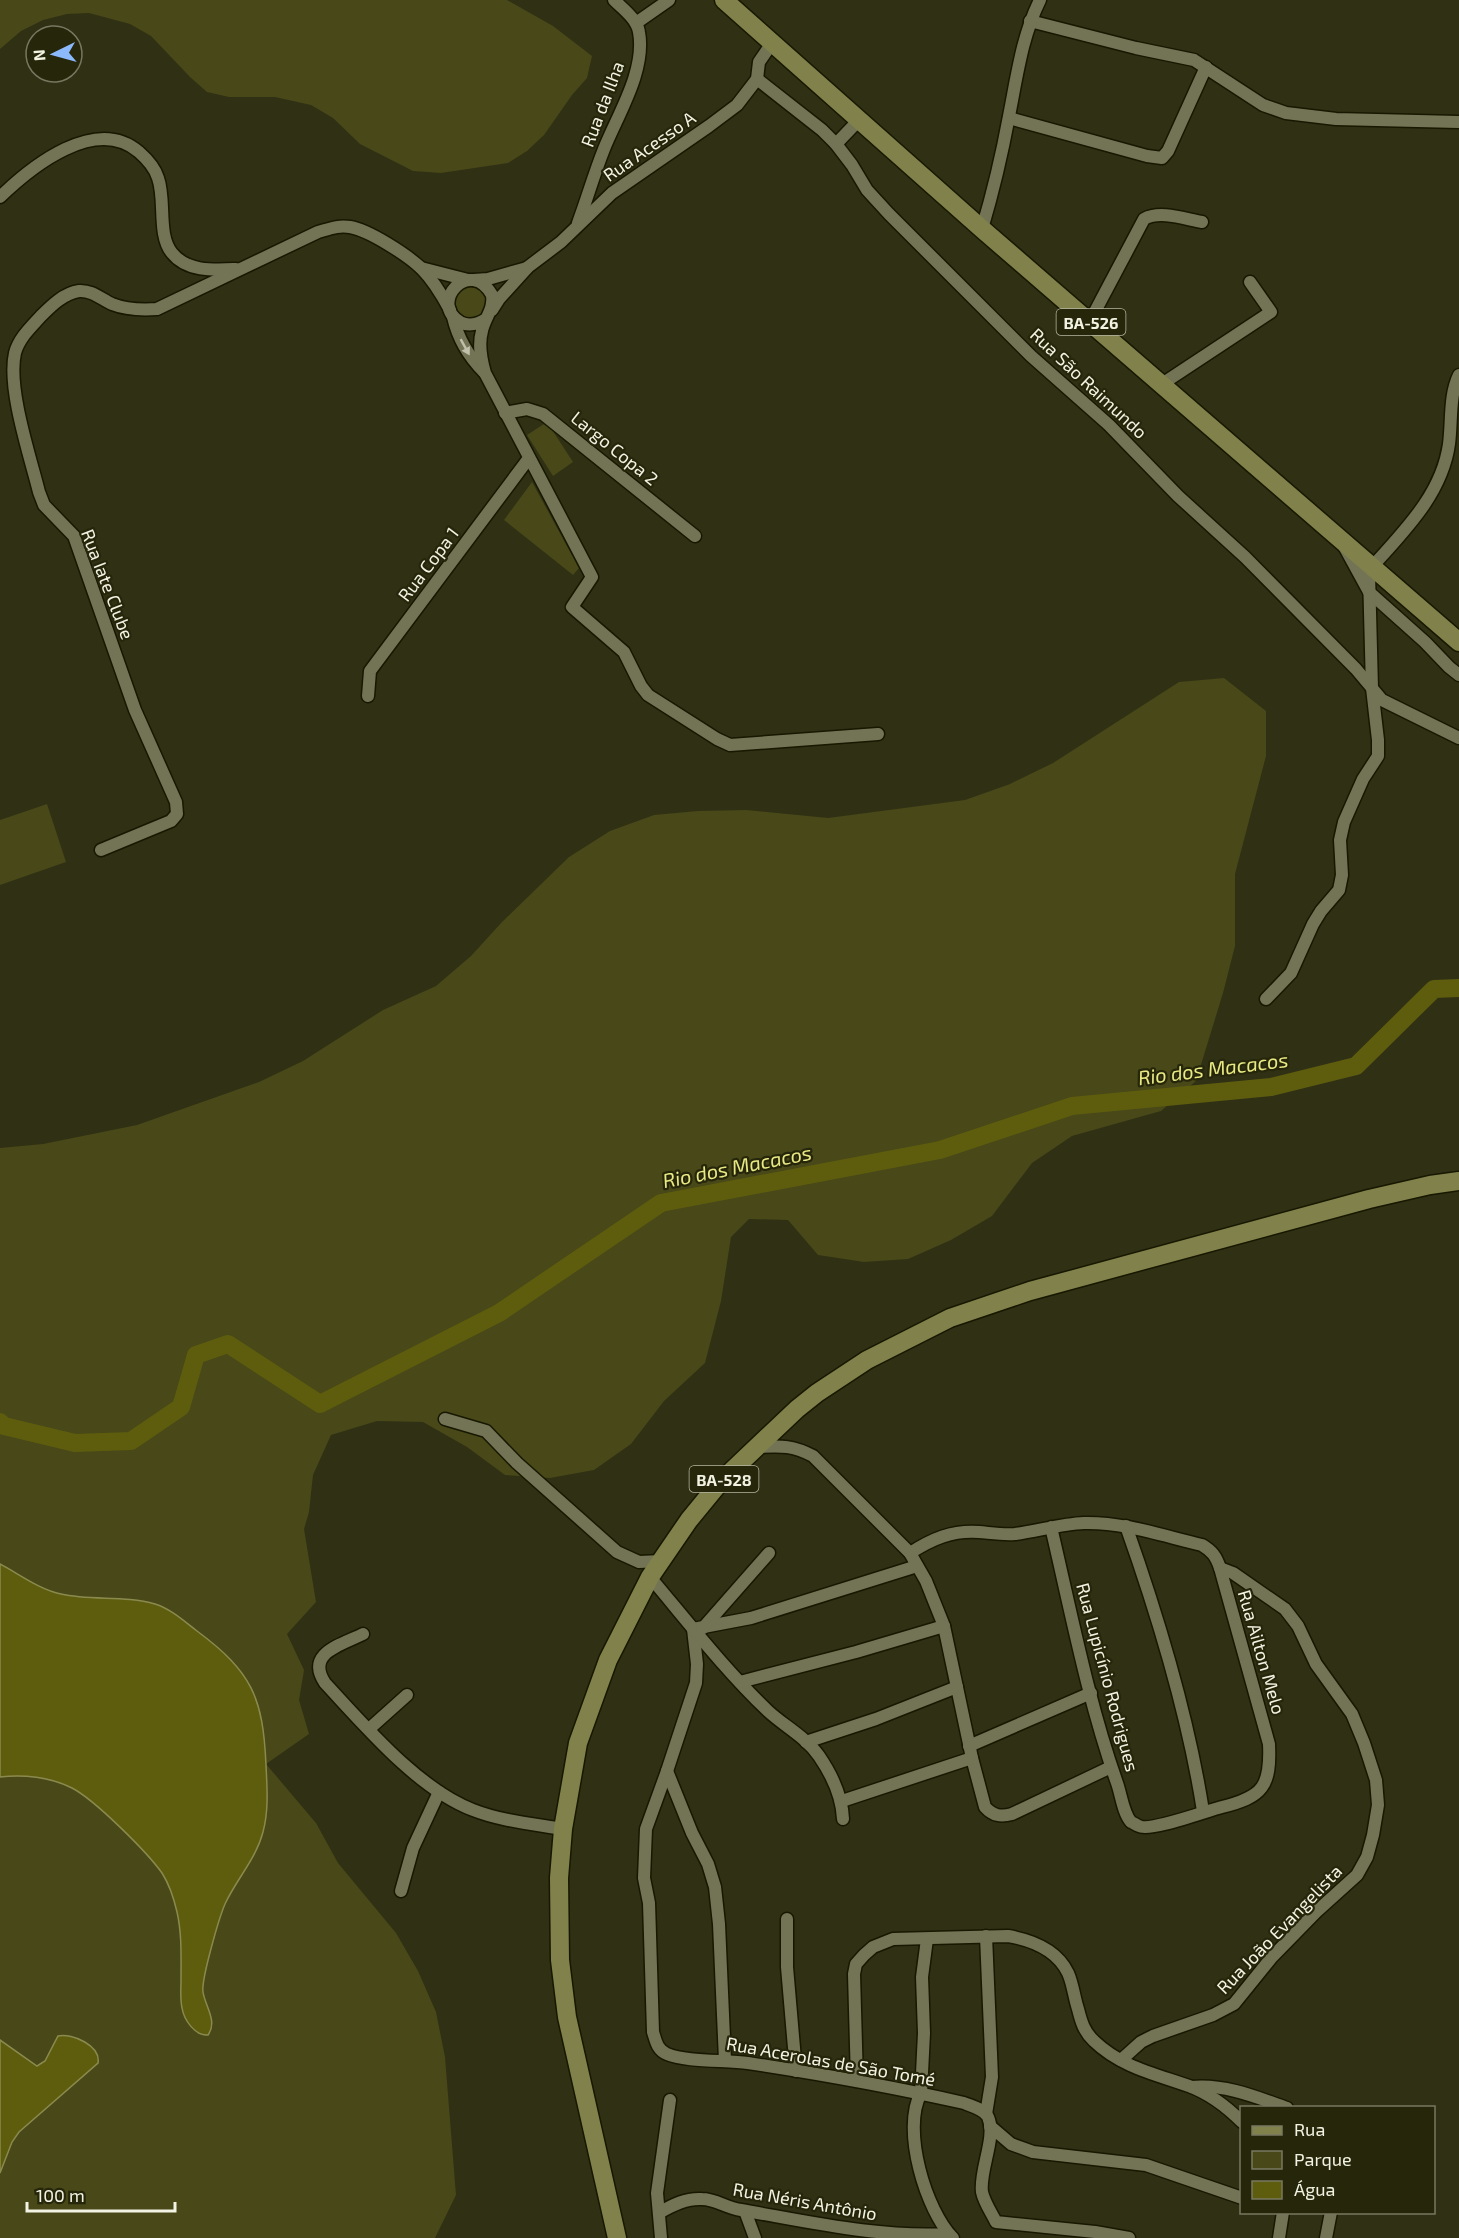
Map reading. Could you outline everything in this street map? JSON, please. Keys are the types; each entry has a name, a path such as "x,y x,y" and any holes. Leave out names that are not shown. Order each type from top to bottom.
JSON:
{"main road":[{"name":"BA-526","path":"724,0 982,229 1459,642"},
{"name":"BA-528","path":"617,2238 567,2017 560,1960 559,1878 563,1829 578,1743 608,1660 650,1577 721,1481 817,1393 867,1360 928,1328 972,1309 1030,1291 1369,1199 1459,1181"}],"street":[{"path":"614,0 636,23 669,0"},
{"path":"982,229 1009,118 1023,46 1030,21 1040,0"},
{"path":"1030,21 1136,48 1185,57 1206,67 1263,105 1286,113 1336,120 1458,122"},
{"name":"Rua da Ilha","path":"577,227 601,158 635,74 640,39 636,23"},
{"name":"Rua Acesso A","path":"489,315 499,298 528,267 577,227 625,183 737,105 758,79 759,62 772,43"},
{"path":"1009,118 1147,156 1162,158 1168,151 1206,67"},
{"name":"Rua São Raimundo","path":"758,79 822,130 852,165 867,190 889,214 1031,356 1109,425 1178,496 1245,557 1388,704 1459,738"},
{"path":"836,144 858,120"},
{"path":"0,197 22,177 70,146 89,140 122,142 143,155 158,177 165,236 171,253 183,263 201,269 240,269"},
{"path":"1090,321 1144,219 1163,216 1202,222"},
{"name":"Rua Iate Clube","path":"101,850 171,821 177,814 176,802 135,710 74,536 44,505 39,492 19,409 14,378 15,352 25,334 44,313 69,293 86,292 135,310 157,309 318,232 343,226 373,235 420,267"},
{"path":"420,267 472,280 488,288 493,303 482,332 480,346 485,373"},
{"path":"420,267 460,322 469,325 478,324 489,315"},
{"name":"Rua Acesso A","path":"472,280 488,279 528,267"},
{"path":"472,280 461,282 450,294 457,332 468,354 485,373 592,577 572,607 624,652 648,695 723,743 736,745 878,734"},
{"path":"1162,384 1271,312 1250,282"},
{"path":"1266,999 1291,973 1317,918 1340,890 1342,874 1340,840 1344,822 1363,779 1375,763 1379,750 1372,688 1369,574 1372,567 1417,514 1440,478 1449,443 1453,393 1459,375"},
{"name":"Largo Copa 2","path":"505,413 527,409 543,414 695,536"},
{"name":"Rua Copa 1","path":"368,696 370,671 529,458"},
{"path":"1339,537 1369,592 1459,675"},
{"path":"446,1419 486,1431 617,1552 639,1562 661,1561"},
{"path":"758,1447 798,1448 813,1456 910,1554 935,1599 944,1626 985,1807 1002,1817 1012,1814 1111,1767"},
{"name":"Rua Ailton Melo","path":"910,1554 930,1540 962,1531 1015,1534 1087,1523 1126,1527 1202,1545 1217,1557 1269,1743 1270,1762 1267,1778 1255,1796 1242,1802 1151,1828 1142,1828"},
{"name":"Rua Lupicínio Rodrigues","path":"1051,1527 1111,1767 1131,1822 1142,1828"},
{"path":"1126,1527 1141,1569 1178,1694 1196,1763 1203,1812"},
{"path":"725,2060 719,1924 715,1887 708,1864 692,1833 667,1771 696,1683 698,1629 770,1553"},
{"path":"698,1629 751,1618 917,1566"},
{"name":"Rua João Evangelista","path":"1121,2060 1141,2042 1153,2036 1213,2015 1234,2004 1272,1957 1316,1912 1357,1875 1367,1857 1373,1835 1378,1805 1376,1780 1352,1714 1316,1665 1305,1639 1285,1609 1233,1573 1220,1568"},
{"path":"650,1577 698,1629 740,1682 767,1711 819,1755 842,1801 843,1819"},
{"path":"740,1682 944,1626"},
{"path":"363,1634 326,1652 320,1660 319,1674 369,1729 423,1781 473,1810 492,1816 563,1829"},
{"path":"806,1742 876,1719 957,1688"},
{"path":"842,1801 971,1752 1091,1693"},
{"path":"369,1729 407,1695"},
{"name":"Rua Acerolas de São Tomé","path":"667,1771 646,1829 644,1852 654,2032 657,2046 664,2053 677,2057 725,2060 857,2080 964,2103 988,2120 1018,2147 1033,2152 1146,2165 1240,2197"},
{"path":"401,1891 412,1848 439,1792"},
{"path":"787,1919 787,1967 796,2071"},
{"path":"986,1936 992,2076 982,2194 996,2222 1095,2232 1129,2238"},
{"path":"857,2080 854,1974 856,1964 873,1947 893,1939 1008,1936 1025,1939 1049,1951 1062,1964 1068,1973 1085,2031 1093,2041 1142,2072 1191,2087 1215,2100 1240,2120"},
{"path":"927,1939 922,1977 924,2033 921,2093 917,2100 916,2110 916,2157 935,2212 951,2236"},
{"path":"1191,2087 1226,2088 1281,2106"},
{"path":"661,2238 658,2178 670,2100"},
{"name":"Rua Néris Antônio","path":"659,2213 682,2201 701,2199 745,2211 866,2234 951,2236"},
{"path":"745,2211 755,2238"},
{"path":"1279,2238 1283,2214"},
{"path":"1326,2238 1331,2214"}],"green space":[{"path":"0,0 507,0 553,26 592,56 587,78 544,135 527,151 508,163 441,173 413,171 360,144 333,118 311,105 275,97 229,97 207,92 151,36 130,24 89,13 67,14 35,24 24,24 24,30 0,49"},
{"path":"473,283 488,294 487,313 470,322 454,313 454,296 458,290"},
{"path":"547,422 573,462 553,476 527,435"},
{"path":"532,482 579,568 573,575 504,520"},
{"path":"1224,678 1266,711 1266,756 1235,874 1235,946 1223,993 1196,1081 1161,1111 1072,1136 1032,1163 992,1216 951,1240 908,1259 864,1262 818,1255 788,1220 749,1219 731,1237 721,1301 705,1363 664,1401 631,1444 594,1470 550,1478 505,1475 467,1447 423,1422 377,1421 331,1435 313,1475 309,1512 304,1529 316,1602 287,1634 304,1670 299,1700 309,1734 266,1764 316,1823 338,1863 396,1933 418,1971 436,2012 445,2057 456,2195 435,2238 0,2238 0,1148 43,1144 137,1125 259,1082 303,1061 383,1010 436,986 471,956 502,922 569,857 610,831 654,815 698,811 746,810 828,818 965,800 1010,784 1053,763 1179,682"},
{"path":"47,804 66,862 0,885 0,820"}],"water":[{"path":"0,1564 53,1592 73,1596 144,1601 166,1609 216,1646 242,1673 251,1688 262,1721 267,1790 266,1815 260,1842 225,1904 211,1949 203,1985 212,2024 208,2035 195,2030 183,2013 179,1920 169,1887 155,1864 107,1815 72,1788 36,1777 0,1777"},
{"path":"58,2036 78,2039 91,2046 98,2057 98,2063 19,2132 12,2142 0,2173 0,2040 37,2066 45,2061"}],"waterway":[{"name":"Rio dos Macacos","path":"0,1422 4,1426 75,1443 131,1441 181,1407 196,1355 228,1344 320,1404 499,1313 661,1203 940,1150 1072,1106 1271,1087 1356,1066 1434,989 1459,988"}]}
